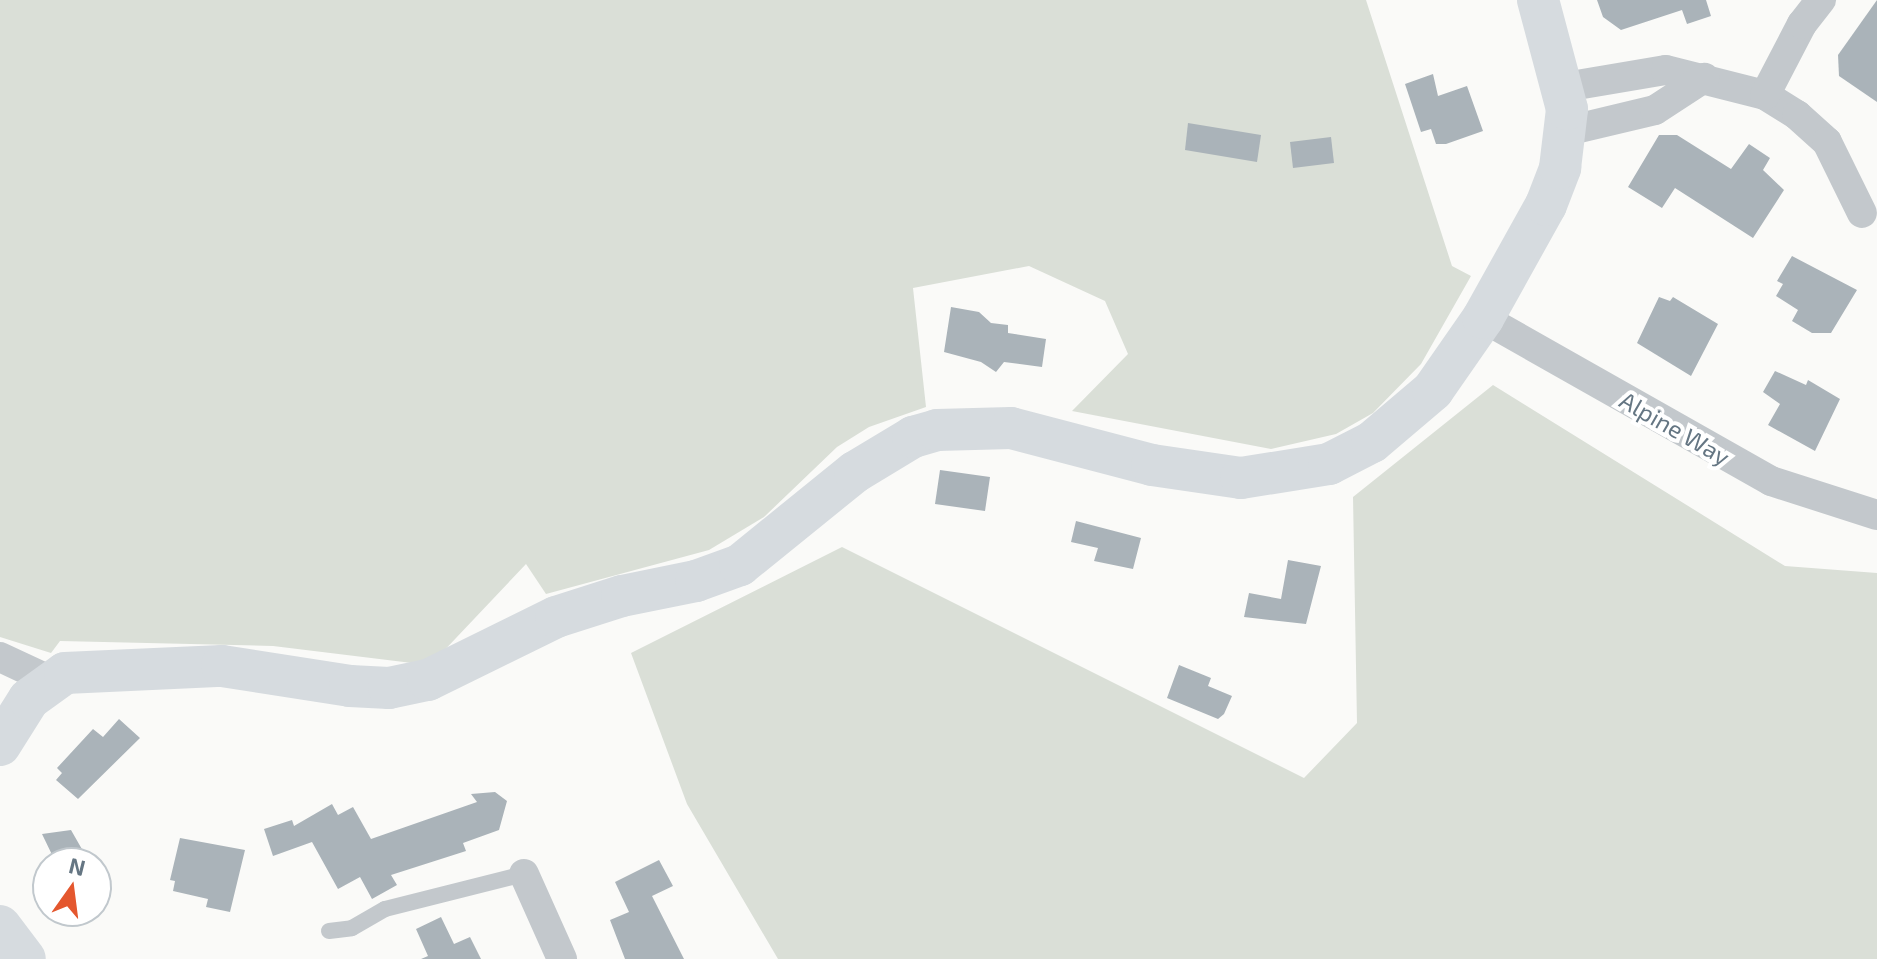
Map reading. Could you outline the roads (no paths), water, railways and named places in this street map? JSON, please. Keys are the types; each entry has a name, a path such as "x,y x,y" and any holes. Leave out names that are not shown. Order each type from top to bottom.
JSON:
{"street":[{"path":"0,745 29,699 49,680 92,670 222,666 350,686 389,688 428,680 556,617 622,596 696,581 740,565 855,472 900,443 937,430 1011,428 1197,474 1241,478 1307,472 1372,442 1409,413 1451,367 1483,318 1546,205 1567,131 1565,87 1538,0"},
{"path":"1765,95 1802,24 1821,0"},
{"path":"1565,87 1666,70 1765,95 1797,115 1827,142 1862,213"},
{"path":"1567,131 1655,110 1704,78"},
{"name":"Alpine Way","path":"1483,318 1771,481 1877,515"},
{"path":"0,657 49,680"},
{"path":"524,874 562,959"},
{"path":"0,926 25,959"}],"lane":[{"path":"329,931 352,928 413,901 524,874"}]}
